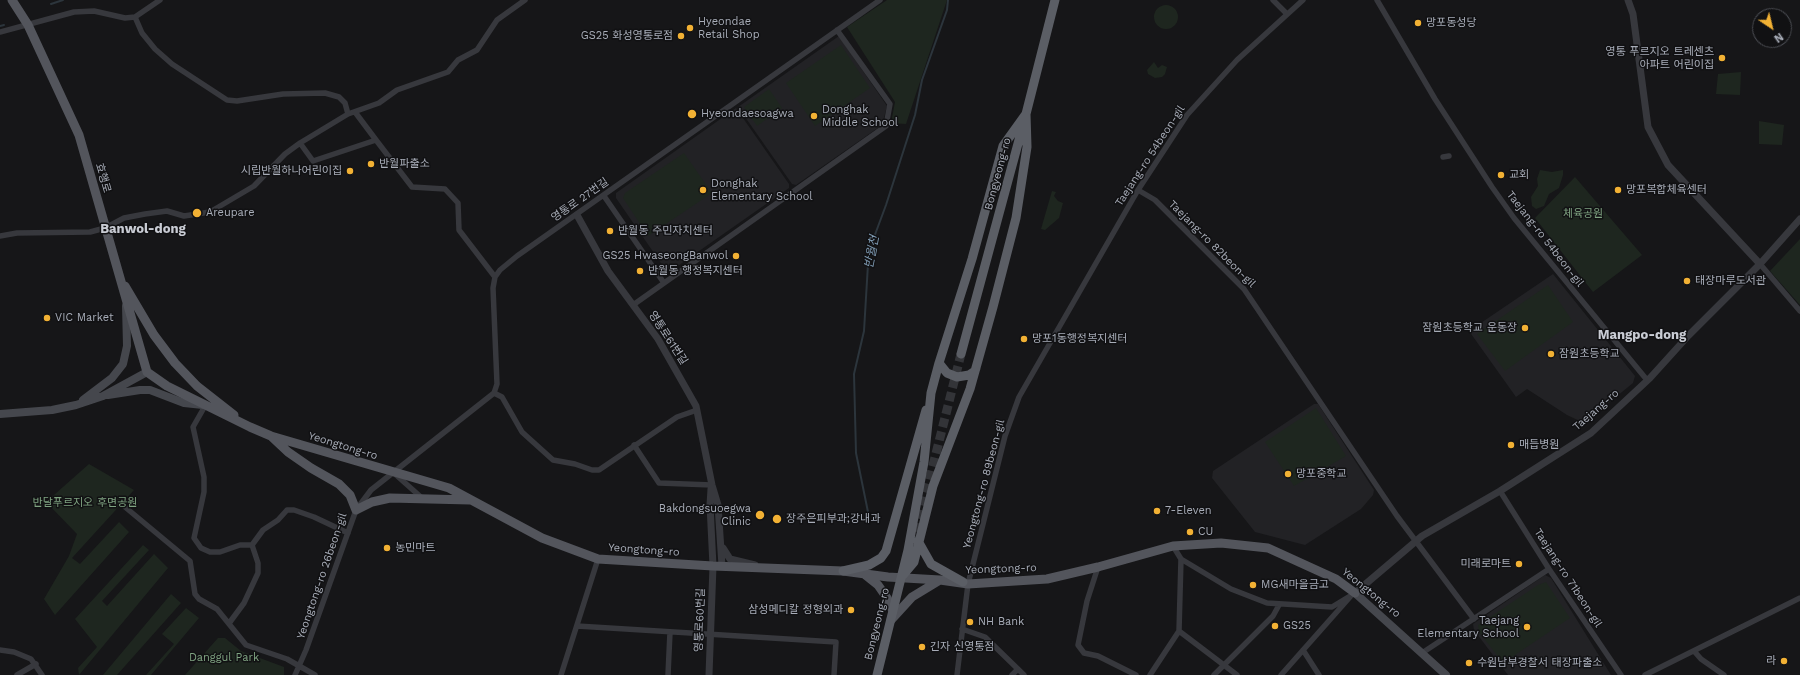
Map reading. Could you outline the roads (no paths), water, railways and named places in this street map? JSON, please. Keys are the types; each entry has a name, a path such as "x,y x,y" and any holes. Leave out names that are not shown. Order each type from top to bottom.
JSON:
{"highway":[{"name":"Bongyeong-ro","path":"961,354 1026,114 1055,0"},
{"path":"939,363 951,376 964,377 975,371 1016,218 1027,147 1026,114"},
{"path":"843,570 868,565 881,558 886,552 920,428 972,259 1003,146 1026,114"},
{"path":"901,578 914,562 918,541 933,486 970,389 978,360"},
{"name":"Bongyeong-ro","path":"877,675 908,550 924,462 931,393"},
{"path":"918,541 931,564 965,583"}],"main road":[{"name":"효행로","path":"12,0 28,25 79,135 147,372"},
{"path":"118,274 154,335 176,363 196,386 250,427"},
{"path":"76,405 112,378 123,364 127,346 126,302"},
{"path":"0,414 45,411 76,405 103,396 147,372"},
{"name":"Yeongtong-ro","path":"147,372 156,380 205,406 271,436 394,474 449,488 542,538 598,559 717,566 843,570 901,578 965,583 1047,579 1098,567 1173,546 1221,543 1268,548 1336,579 1355,593 1446,675"},
{"path":"103,396 140,390 150,390 184,403 205,406"},
{"path":"271,436 288,452 311,468 339,484 350,495 356,510 372,502 390,498 473,500"},
{"path":"863,573 878,585 887,598 892,615 912,597 940,580"}],"street":[{"path":"0,32 74,12 100,12 125,18 135,17 160,0"},
{"path":"0,236 17,233 74,233 105,228 124,218 168,211 184,216 210,212 254,186 285,154 300,143 348,114 379,102 397,90 448,72 458,60 477,50 497,20 525,0"},
{"name":"영통로 27번길","path":"495,277 500,270 517,256 880,0"},
{"path":"1273,0 1288,14"},
{"name":"Taejang-ro 54beon-gil","path":"1059,329 1138,190 1187,115 1237,60 1303,0"},
{"name":"Taejang-ro 54beon-gil","path":"1377,0 1434,99 1514,218 1646,380"},
{"path":"1628,0 1633,14 1648,127 1668,165 1760,264 1800,311"},
{"path":"135,17 142,32 155,49 172,64 227,100 237,101 283,94 325,92 339,97 345,103 348,114"},
{"path":"632,305 886,126 890,104 838,30"},
{"path":"355,112 412,187 445,189 458,203 459,230 495,277 493,288 497,384 502,397 522,432 553,460 599,470 677,417 697,410"},
{"path":"300,143 313,161 376,140"},
{"name":"Taejang-ro 82beon-gil","path":"1138,190 1155,200 1244,289 1319,398 1397,516 1474,619"},
{"path":"604,196 664,283"},
{"name":"영통로61번길","path":"577,215 608,271 658,339 688,390 697,410 712,485"},
{"name":"Taejang-ro","path":"1355,593 1417,541 1500,491 1591,433 1646,380 1760,264 1800,219"},
{"name":"Yeongtong-ro 89beon-gil","path":"957,675 965,583 1005,436 1019,397 1059,329"},
{"path":"422,498 394,474 494,393 497,384"},
{"path":"494,393 502,397"},
{"path":"205,406 193,427 204,477 204,492 194,538 201,548 210,552 220,552 240,545 252,545"},
{"path":"634,445 659,483 712,485"},
{"name":"Yeongtong-ro 26beon-gil","path":"295,675 356,510 371,490 394,474"},
{"path":"712,485 718,505 721,542 725,555 730,560 765,568"},
{"path":"712,485 710,505 717,566"},
{"name":"Taejang-ro 71beon-gil","path":"1500,491 1549,569 1621,675"},
{"path":"125,507 190,561 195,594 199,599 217,609 230,622 246,645 287,659 315,675"},
{"path":"252,545 263,530 278,520 287,510 294,510 314,517 348,533"},
{"path":"717,566 721,542"},
{"path":"230,622 244,603 258,573 258,562 252,545"},
{"path":"1173,546 1181,560 1242,595 1261,602 1279,605 1332,607 1355,593"},
{"path":"561,675 598,559"},
{"path":"1150,675 1179,631 1181,560"},
{"name":"영통로60번길","path":"709,675 710,634 717,566"},
{"path":"1098,567 1086,601 1078,645 1084,652 1098,656 1136,675"},
{"path":"1422,653 1549,569"},
{"path":"1281,675 1355,593"},
{"path":"1645,675 1800,598"},
{"path":"1214,675 1273,616 1279,605"},
{"path":"577,626 836,642 834,675"},
{"path":"962,629 985,637 1024,675"},
{"path":"1179,631 1237,675"},
{"path":"668,675 670,632"},
{"path":"0,650 21,654 36,664 42,675"},
{"path":"1303,650 1320,675"},
{"path":"1694,651 1724,675"},
{"path":"17,675 36,664"},
{"path":"1012,675 1018,669"}],"waterway":[{"path":"51,4 63,0"},
{"name":"반월천","path":"868,512 856,453 854,374 864,331 868,264 873,240 915,115 922,80 947,10 948,0"},
{"path":"0,26 4,25"}],"tunnel":[{"path":"913,545 961,354"}],"place":[{"name":"망포동성당","path":"1418,23"},
{"name":"Hyeondae Retail Shop","path":"690,28"},
{"name":"GS25 화성영통로점","path":"681,36"},
{"name":"영통 푸르지오 트레센츠 아파트 어린이집","path":"1722,58"},
{"name":"Hyeondaesoagwa","path":"692,114"},
{"name":"Donghak Middle School","path":"814,116"},
{"name":"반월파출소","path":"371,164"},
{"name":"시립반월하나어린이집","path":"350,171"},
{"name":"교회","path":"1501,175"},
{"name":"Donghak Elementary School","path":"703,190"},
{"name":"망포복합체육센터","path":"1618,190"},
{"name":"Areupare","path":"197,213"},
{"name":"반월동 주민자치센터","path":"610,231"},
{"name":"GS25 HwaseongBanwol","path":"736,256"},
{"name":"반월동 행정복지센터","path":"640,271"},
{"name":"태장마루도서관","path":"1687,281"},
{"name":"VIC Market","path":"47,318"},
{"name":"잠원초등학교 운동장","path":"1525,328"},
{"name":"망포1동행정복지센터","path":"1024,339"},
{"name":"잠원초등학교","path":"1551,354"},
{"name":"매듭병원","path":"1511,445"},
{"name":"망포중학교","path":"1288,474"},
{"name":"7-Eleven","path":"1157,511"},
{"name":"Bakdongsuoegwa Clinic","path":"760,515"},
{"name":"장주은피부과;강내과","path":"777,519"},
{"name":"CU","path":"1190,532"},
{"name":"농민마트","path":"387,548"},
{"name":"미래로마트","path":"1519,564"},
{"name":"MG새마을금고","path":"1253,585"},
{"name":"삼성메디칼 정형외과","path":"851,610"},
{"name":"NH Bank","path":"970,622"},
{"name":"GS25","path":"1275,626"},
{"name":"Taejang Elementary School","path":"1527,627"},
{"name":"긴자 신영통점","path":"922,647"},
{"name":"라","path":"1784,661"},
{"name":"수원남부경찰서 태장파출소","path":"1469,663"}],"district":[{"name":"Banwol-dong","path":"143,229"},
{"name":"Mangpo-dong","path":"1642,335"}],"park label":[{"name":"체육공원","path":"1583,214"},
{"name":"반달푸르지오 후면공원","path":"85,503"},
{"name":"Danggul Park","path":"224,658"}]}
